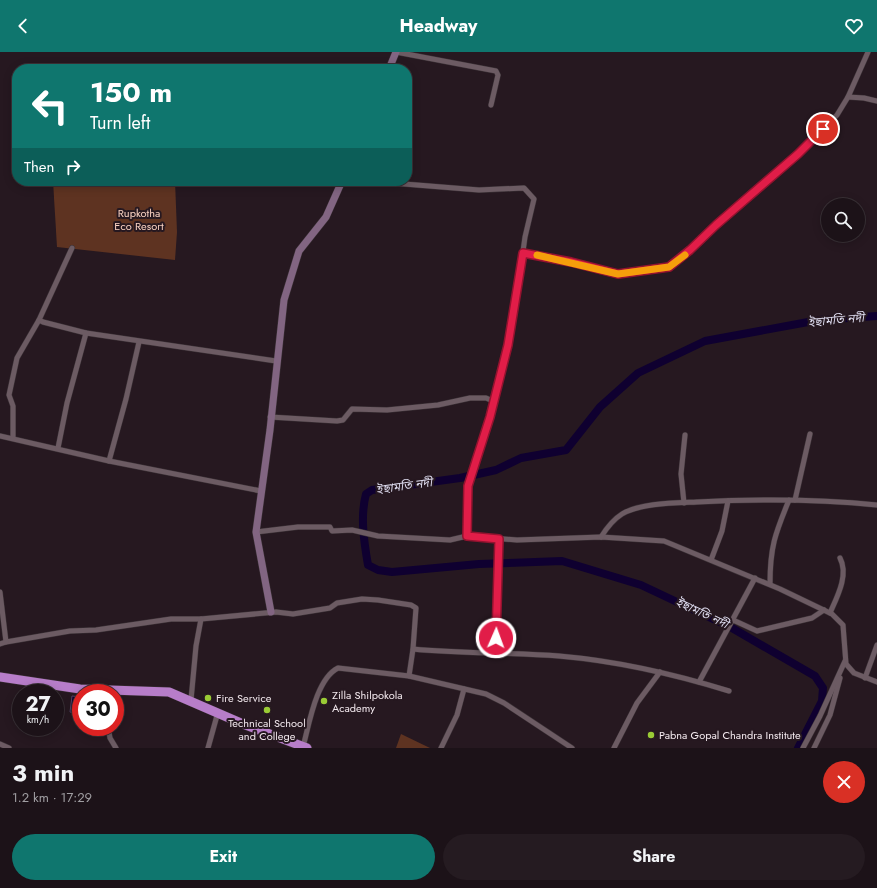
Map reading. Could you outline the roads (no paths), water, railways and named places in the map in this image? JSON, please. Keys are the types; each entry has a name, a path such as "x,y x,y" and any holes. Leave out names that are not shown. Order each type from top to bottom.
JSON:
{"highway":[{"path":"0,676 72,688"},
{"path":"124,692 169,692 305,748"}],"street":[{"path":"391,64 396,52 496,71 498,75 491,105"},
{"path":"523,253 571,262 618,274 669,267 688,252 716,225 798,154 837,115 848,97 868,52"},
{"path":"848,97 877,101"},
{"path":"412,185 479,190 527,189 534,198 535,203 525,237 512,324 490,417 468,486 467,536"},
{"path":"271,612 256,532 284,300 299,251 326,217 340,186"},
{"path":"13,438 13,406 9,395 17,358 39,320 72,248"},
{"path":"39,320 86,334 276,361"},
{"path":"58,448 67,403 86,334"},
{"path":"109,461 126,399 139,342"},
{"path":"270,417 337,421 343,420 352,409 387,410 438,405 470,398 486,398 493,401"},
{"path":"795,500 810,434"},
{"path":"684,502 681,474 685,435"},
{"path":"0,436 58,448 109,461 261,491"},
{"path":"602,537 607,528 622,514 644,507 684,502 728,500 795,500 877,505"},
{"path":"711,560 722,531 728,500"},
{"path":"770,584 770,552 774,537 789,500"},
{"path":"256,532 318,526 330,527 332,531 360,531 378,536 450,540 467,536 499,539 542,540 602,537 664,541 770,584 830,613 843,625 845,662 830,715 814,748"},
{"path":"495,652 499,539"},
{"path":"830,613 843,577 843,563 840,558"},
{"path":"699,682 755,578"},
{"path":"0,592 6,642"},
{"path":"0,644 70,631 96,630 171,619 201,619 271,612 293,614 330,608 337,603 378,600 411,605 416,608 413,649 409,676"},
{"path":"733,620 757,631 812,618 824,610"},
{"path":"191,700 196,646 201,619"},
{"path":"865,678 877,645"},
{"path":"413,649 561,656 621,664 699,682 729,692"},
{"path":"845,662 854,673 877,682"},
{"path":"803,748 820,716 845,662"},
{"path":"305,748 313,707 326,676 338,668 409,676 486,694 572,748"},
{"path":"614,748 637,703 660,672"},
{"path":"441,748 457,715 464,690"},
{"path":"208,748 218,712"},
{"path":"110,736 116,748"},
{"path":"0,744 9,748"}],"waterway":[{"name":"ইছামতি নদী","path":"798,748 822,701 823,688 815,676 732,628 641,585 562,561 479,564 392,572 378,570 368,565 363,529 364,502 366,494 372,490 460,478 496,470 521,458 566,450 600,407 638,373 705,341 819,320 877,316"}],"place":[{"name":"Fire Service","path":"208,698"},
{"name":"Zilla Shilpokola Academy","path":"324,701"},
{"name":"Technical School and College","path":"267,710"},
{"name":"Pabna Gopal Chandra Institute","path":"651,735"}],"park label":[{"name":"Rupkotha Eco Resort","path":"139,219"}]}
